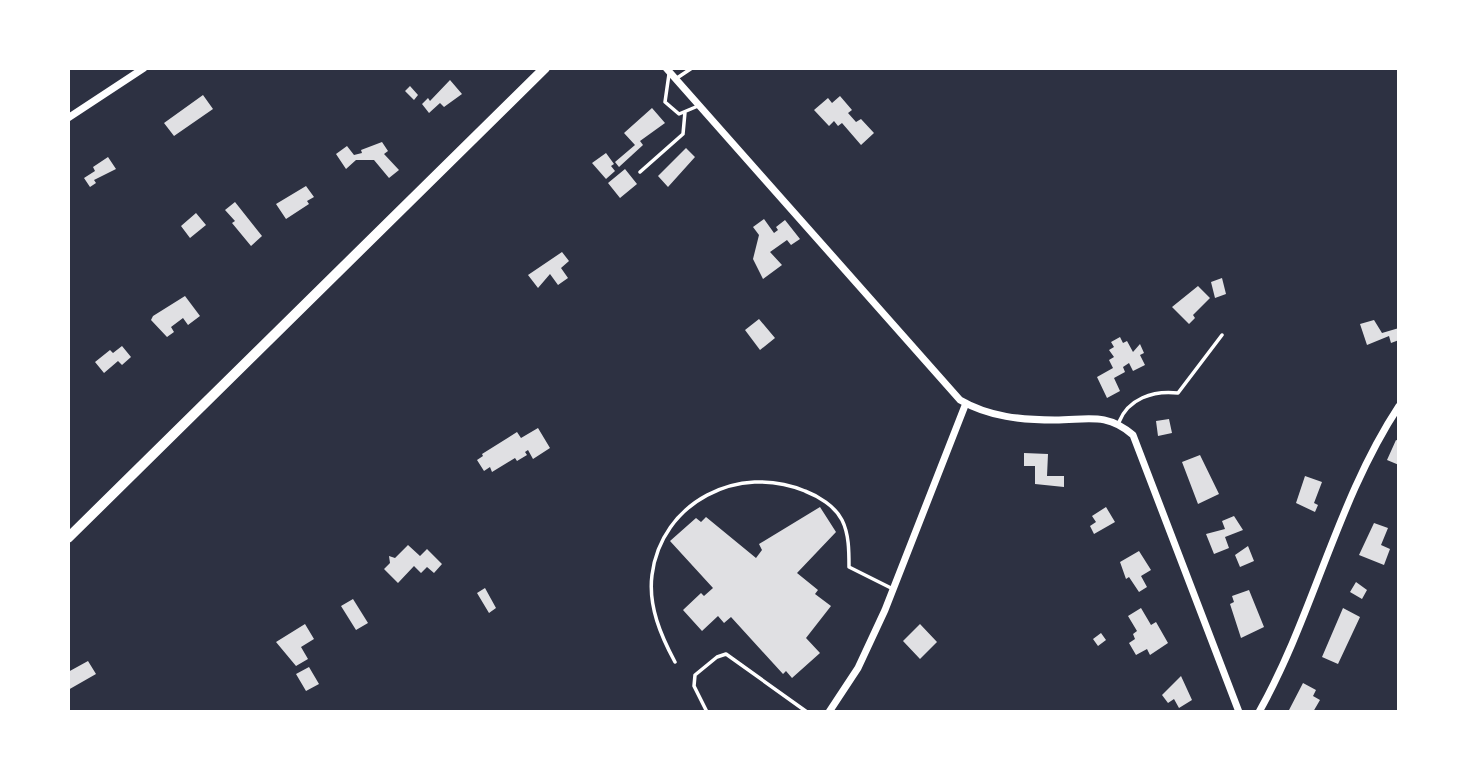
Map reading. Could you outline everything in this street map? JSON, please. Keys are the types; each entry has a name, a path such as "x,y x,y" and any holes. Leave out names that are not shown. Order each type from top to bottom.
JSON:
{"main road":[{"path":"68,538 545,68"}],"street":[{"path":"68,118 144,68"},
{"path":"667,70 916,352 966,404 990,415 1054,421 1106,419 1119,422 1133,435 1239,712"},
{"path":"829,712 858,668 893,589 966,404"},
{"path":"1259,712 1299,627 1368,456 1399,406"}],"lane":[{"path":"676,80 692,68"},
{"path":"667,70 666,102 679,114 698,106"},
{"path":"640,172 683,134 685,112"},
{"path":"1119,422 1124,408 1144,397 1166,391 1178,393 1222,335"},
{"path":"676,662 656,620 652,576 661,544 676,519 698,499 722,488 758,480 791,485 820,497 842,519 849,542 849,567 893,589"},
{"path":"707,712 694,686 695,676 717,657 726,654 807,712"}],"building":[{"path":"450,80 462,94 444,107 440,103 429,113 422,104 428,98 430,101"},
{"path":"410,86 418,95 414,100 405,91"},
{"path":"203,95 213,109 174,136 164,123"},
{"path":"840,96 852,110 848,113 856,122 861,119 874,133 861,145 842,123 838,126 834,121 829,126 814,110 828,98 832,103"},
{"path":"652,108 665,123 640,141 643,145 619,167 615,162 635,145 624,133"},
{"path":"382,142 388,151 384,154 399,170 389,178 374,160 356,160 346,169 336,154 347,146 354,155 362,153 361,150"},
{"path":"686,148 695,157 668,187 658,176"},
{"path":"606,153 614,164 611,166 615,171 606,179 592,163"},
{"path":"108,157 116,169 94,180 96,183 90,187 84,178 95,171 93,167"},
{"path":"625,169 637,184 620,198 608,183"},
{"path":"306,186 314,197 307,201 309,204 286,219 276,204"},
{"path":"235,202 262,236 251,246 225,210"},
{"path":"196,213 206,225 190,238 181,226"},
{"path":"764,219 774,233 778,230 776,227 785,220 800,239 791,245 787,240 770,252 782,265 763,279 753,259 759,235 753,227"},
{"path":"562,252 569,261 561,268 568,278 558,285 550,274 538,288 528,275"},
{"path":"1222,278 1226,294 1215,298 1211,282"},
{"path":"1198,286 1210,298 1193,315 1195,318 1189,324 1172,307"},
{"path":"185,296 200,316 188,325 183,318 171,327 174,332 167,337 151,320 153,316"},
{"path":"759,319 775,338 760,350 745,330"},
{"path":"1374,320 1382,333 1399,328 1399,340 1391,343 1389,336 1367,345 1360,324"},
{"path":"1120,337 1123,343 1127,341 1133,352 1140,344 1144,353 1140,355 1145,365 1133,371 1129,363 1123,367 1125,372 1114,378 1120,391 1107,398 1097,377 1113,368 1109,360 1114,357 1109,350 1114,347 1111,342"},
{"path":"122,346 131,357 122,365 118,361 104,373 95,362 110,350 113,353"},
{"path":"1169,419 1172,433 1158,436 1156,421"},
{"path":"538,428 550,448 533,459 528,450 525,452 527,455 517,461 515,458 492,472 490,467 484,471 477,460 482,454 517,432 521,438"},
{"path":"1396,440 1399,441 1399,465 1387,460"},
{"path":"1024,453 1048,454 1047,476 1064,476 1064,487 1035,484 1035,466 1024,466"},
{"path":"1200,455 1219,494 1198,504 1182,462"},
{"path":"1305,476 1322,482 1314,503 1318,505 1315,512 1296,503"},
{"path":"820,507 836,532 797,573 818,590 815,594 831,606 806,638 820,653 792,678 786,671 783,674 731,617 724,623 718,616 702,631 683,610 701,593 704,596 713,588 670,541 696,518 701,522 706,517 756,558 762,550 759,544"},
{"path":"1106,507 1115,522 1094,534 1090,526 1096,522 1092,516"},
{"path":"1234,516 1243,530 1225,537 1229,548 1214,554 1206,534 1225,529 1222,521"},
{"path":"1374,523 1388,528 1381,545 1390,549 1384,565 1359,555"},
{"path":"408,545 420,556 427,549 442,564 434,573 427,567 421,573 414,566 398,583 384,569 390,563 389,556 395,558"},
{"path":"1248,546 1254,561 1240,567 1235,555"},
{"path":"1139,551 1151,570 1141,576 1147,587 1139,592 1129,577 1126,579 1120,562"},
{"path":"1356,582 1367,590 1362,599 1350,592"},
{"path":"485,588 496,608 489,613 477,593"},
{"path":"1249,590 1264,627 1241,638 1230,604 1234,602 1232,596"},
{"path":"353,599 368,623 356,630 341,606"},
{"path":"1141,608 1151,625 1156,622 1168,643 1150,655 1147,649 1136,655 1129,643 1135,639 1133,634 1137,631 1128,616"},
{"path":"1343,608 1360,617 1338,664 1322,657"},
{"path":"305,624 314,639 301,647 308,659 296,666 276,642"},
{"path":"920,624 937,642 920,659 903,641"},
{"path":"1101,633 1106,640 1098,646 1093,639"},
{"path":"88,661 96,674 68,690 68,672"},
{"path":"309,667 319,684 306,691 296,674"},
{"path":"1181,676 1192,700 1179,708 1174,699 1168,703 1162,695"},
{"path":"1303,683 1316,690 1313,696 1320,700 1313,712 1288,712"}]}
